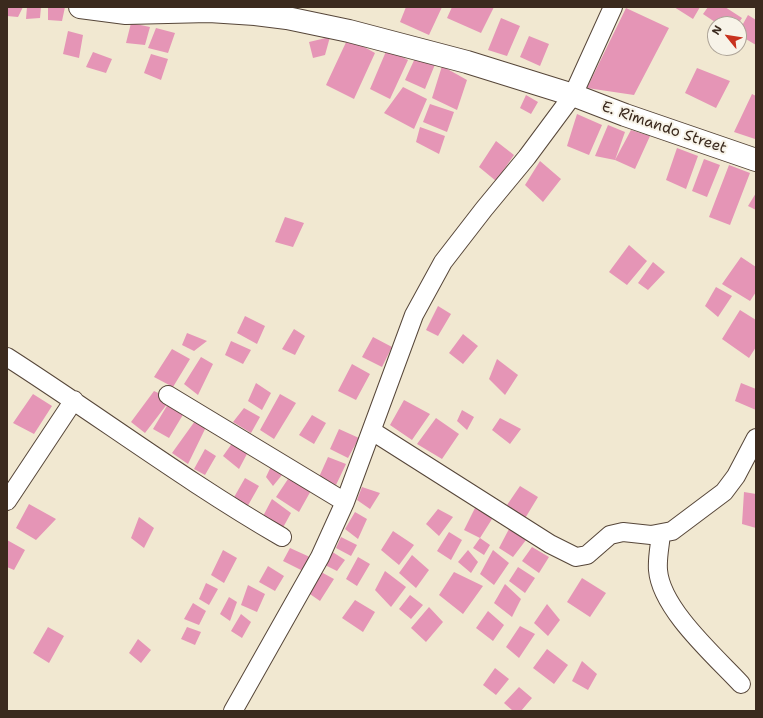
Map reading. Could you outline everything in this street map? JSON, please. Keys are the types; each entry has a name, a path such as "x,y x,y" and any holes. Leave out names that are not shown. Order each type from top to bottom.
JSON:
{"street":[{"name":"E. Rimando Street","path":"80,7 126,13 209,11 287,18 349,31 460,60 573,95 625,115 756,160"},
{"path":"233,711 308,579 345,502 414,315 439,269 573,95 613,7"},
{"path":"7,357 74,400 185,477 282,537"},
{"path":"168,395 345,502"},
{"path":"7,501 74,400"},
{"path":"372,431 550,544 576,557 587,555 610,535 623,532 661,534 672,531 724,492 736,476 756,438"},
{"path":"661,534 658,570 663,593 675,611 741,684"}],"building":[{"path":"7,7 23,7 18,17 7,16"},
{"path":"27,7 41,7 40,18 26,19"},
{"path":"48,7 65,7 62,21 48,20"},
{"path":"406,7 442,7 429,35 400,22"},
{"path":"452,7 494,7 481,33 447,18"},
{"path":"674,7 700,7 693,19"},
{"path":"708,7 725,7 739,16 707,17 703,14"},
{"path":"626,8 669,28 634,95 587,88"},
{"path":"748,15 756,20 756,45 747,40"},
{"path":"501,18 520,26 507,56 488,50"},
{"path":"131,23 150,27 145,45 126,43"},
{"path":"156,28 175,33 168,53 148,48"},
{"path":"68,31 83,35 79,58 63,54"},
{"path":"529,36 549,44 540,66 520,57"},
{"path":"330,37 325,55 313,58 309,42"},
{"path":"348,38 375,53 354,99 326,85"},
{"path":"387,49 408,60 390,99 370,89"},
{"path":"93,52 112,59 106,73 86,67"},
{"path":"151,54 168,59 161,80 144,73"},
{"path":"416,56 436,62 425,89 405,80"},
{"path":"442,66 467,80 457,110 432,98"},
{"path":"697,68 730,81 716,108 685,93"},
{"path":"403,87 427,99 414,129 384,113"},
{"path":"752,94 756,96 755,139 734,132"},
{"path":"526,95 538,102 531,114 520,108"},
{"path":"430,104 454,112 447,132 423,122"},
{"path":"577,114 602,125 589,155 567,146"},
{"path":"608,125 625,132 615,160 595,156"},
{"path":"420,127 445,136 439,154 416,142"},
{"path":"631,130 650,136 635,169 615,160"},
{"path":"496,141 514,155 496,181 479,167"},
{"path":"677,148 698,156 686,189 666,180"},
{"path":"704,159 720,165 707,197 692,191"},
{"path":"540,161 561,179 543,202 525,185"},
{"path":"729,165 750,173 730,225 709,217"},
{"path":"756,193 756,210 748,206"},
{"path":"285,217 304,223 293,247 275,242"},
{"path":"629,245 647,261 627,285 609,272"},
{"path":"741,257 756,267 756,292 750,301 722,284"},
{"path":"653,262 665,272 648,290 638,283"},
{"path":"716,287 732,296 718,317 705,306"},
{"path":"438,306 451,314 438,336 426,330"},
{"path":"740,310 756,320 756,347 749,358 722,339"},
{"path":"245,316 265,326 257,344 237,333"},
{"path":"294,329 305,336 295,355 282,349"},
{"path":"187,333 207,341 194,351 182,345"},
{"path":"463,334 478,346 463,364 449,353"},
{"path":"373,337 392,347 382,367 362,357"},
{"path":"231,341 251,350 243,364 225,355"},
{"path":"172,349 190,359 173,387 154,377"},
{"path":"201,357 213,364 198,395 184,384"},
{"path":"497,359 518,375 505,395 489,379"},
{"path":"352,364 370,374 356,400 338,391"},
{"path":"256,383 271,393 262,410 248,401"},
{"path":"741,383 756,389 756,410 735,401"},
{"path":"154,391 171,399 145,433 131,422"},
{"path":"33,394 52,406 34,434 13,423"},
{"path":"280,394 296,403 274,439 260,430"},
{"path":"171,399 187,408 169,438 153,429"},
{"path":"404,400 430,414 412,440 390,425"},
{"path":"244,408 260,417 251,433 233,422"},
{"path":"462,410 474,417 467,430 457,421"},
{"path":"312,415 326,423 314,444 299,435"},
{"path":"436,418 459,434 442,459 417,444"},
{"path":"500,418 521,429 510,444 492,430"},
{"path":"195,421 207,425 188,464 172,453"},
{"path":"339,429 359,438 348,458 330,449"},
{"path":"233,442 248,452 239,469 223,456"},
{"path":"205,449 216,456 205,475 194,469"},
{"path":"328,457 346,464 336,485 319,477"},
{"path":"274,460 286,470 273,486 266,477"},
{"path":"292,473 313,487 299,512 276,497"},
{"path":"245,478 259,486 246,509 233,499"},
{"path":"520,486 538,497 524,520 507,505"},
{"path":"362,487 380,493 370,509 357,500"},
{"path":"744,492 756,494 756,528 742,524"},
{"path":"272,499 291,513 280,533 261,520"},
{"path":"29,504 56,519 36,540 16,528"},
{"path":"476,506 492,519 480,538 464,530"},
{"path":"438,509 453,517 439,536 426,524"},
{"path":"355,512 367,519 358,539 345,529"},
{"path":"139,517 154,528 144,548 131,538"},
{"path":"509,529 526,540 513,557 499,548"},
{"path":"393,531 414,545 399,565 381,550"},
{"path":"449,532 462,540 451,560 437,551"},
{"path":"341,537 357,545 351,556 336,548"},
{"path":"480,538 490,545 484,555 473,548"},
{"path":"7,540 25,550 14,570 7,567"},
{"path":"532,547 549,557 539,573 522,561"},
{"path":"290,548 312,558 305,572 283,561"},
{"path":"223,550 237,558 224,583 211,575"},
{"path":"468,550 478,562 471,573 458,562"},
{"path":"493,550 509,563 494,585 480,574"},
{"path":"331,551 345,560 337,571 325,565"},
{"path":"412,555 429,570 416,588 399,573"},
{"path":"358,557 370,564 357,586 346,579"},
{"path":"268,566 284,576 275,591 259,582"},
{"path":"518,567 535,578 525,593 509,581"},
{"path":"385,571 406,587 391,607 375,590"},
{"path":"321,572 334,579 320,601 307,592"},
{"path":"454,572 483,586 463,614 439,595"},
{"path":"582,578 606,593 590,617 567,602"},
{"path":"206,583 218,589 209,605 199,599"},
{"path":"505,584 521,599 512,617 494,603"},
{"path":"248,585 265,594 257,612 241,605"},
{"path":"410,595 423,605 411,619 399,609"},
{"path":"229,597 237,602 230,621 220,614"},
{"path":"355,600 375,612 363,632 342,618"},
{"path":"193,603 206,611 199,625 184,619"},
{"path":"547,604 560,620 548,636 534,623"},
{"path":"429,607 443,622 426,642 411,628"},
{"path":"488,611 504,625 493,641 476,628"},
{"path":"241,614 251,622 242,638 231,631"},
{"path":"520,626 535,634 519,658 506,647"},
{"path":"48,627 64,636 49,663 33,653"},
{"path":"187,627 201,632 195,645 181,639"},
{"path":"138,639 151,650 141,663 129,653"},
{"path":"547,649 568,665 554,684 533,668"},
{"path":"582,661 597,674 588,690 572,681"},
{"path":"495,668 509,679 496,695 483,685"},
{"path":"519,687 532,698 521,711 513,711 504,703"}]}
